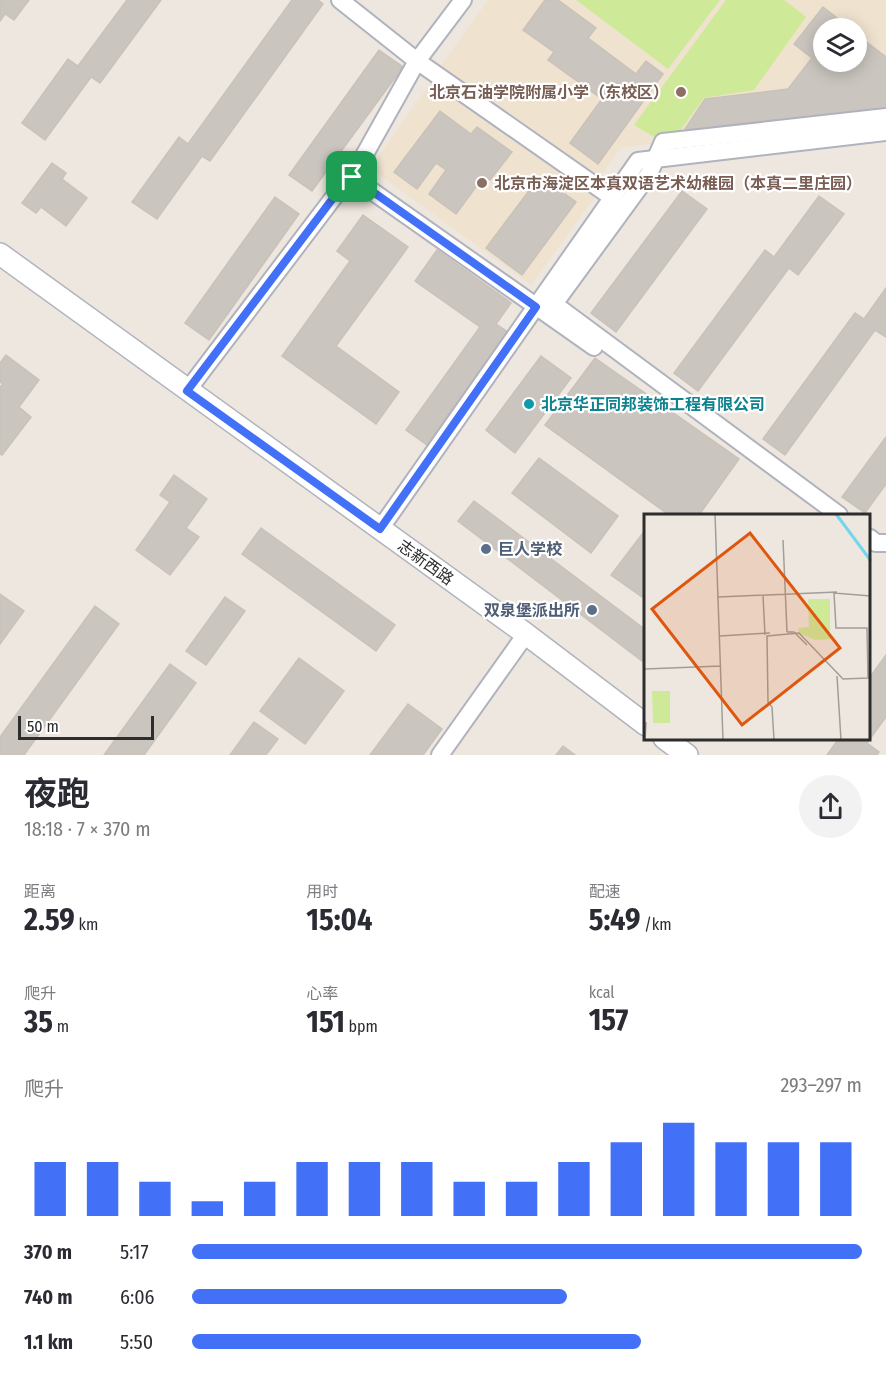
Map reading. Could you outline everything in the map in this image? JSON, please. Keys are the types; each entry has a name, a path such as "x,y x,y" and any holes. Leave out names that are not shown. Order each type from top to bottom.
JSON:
{"street":[{"path":"339,0 417,61 613,198"},
{"path":"187,391 340,189 352,177 417,61 463,0"},
{"path":"838,514 554,304 650,174 663,142 886,117"},
{"path":"380,529 639,161 886,132"},
{"path":"352,177 814,500"},
{"name":"志新西路","path":"0,254 526,634 644,723"},
{"path":"871,539 876,543 886,543"},
{"path":"440,755 526,634"},
{"path":"667,740 687,755"}],"shaded area":[{"name":"北京石油学院附属小学（东校区）","path":"488,0 886,0 886,117 621,148 600,177 440,67"},
{"name":"北京市海淀区本真双语艺术幼稚园（本真二里庄园）","path":"432,81 594,198 531,285 370,168"}],"green space":[{"path":"576,0 720,0 668,69"},
{"path":"726,0 784,0 806,17 754,90 704,98 682,128 682,140 663,142 634,125"}],"building":[{"path":"0,0 29,0 14,20 5,14 0,21"},
{"path":"127,0 161,0 100,83 91,77 45,140 22,123 68,59 78,66"},
{"path":"292,0 318,0 323,4 210,161 202,156 157,219 132,202 179,137 188,144"},
{"path":"545,0 558,0 596,28 588,38 636,74 646,61 663,74 598,164 570,143 602,99 548,60 554,52 523,30"},
{"path":"823,7 837,18 814,18"},
{"path":"813,20 813,72 867,72 867,42 886,57 886,114 690,137 685,129 705,99 788,89 812,58 794,44"},
{"path":"379,50 403,67 312,191 289,175"},
{"path":"440,111 471,134 477,127 512,152 490,180 484,176 456,214 429,194 446,170 436,163 417,189 394,172"},
{"path":"52,163 66,173 62,179 87,198 66,226 41,207 36,213 22,203"},
{"path":"540,176 576,202 522,275 486,248"},
{"path":"682,191 707,209 616,332 591,313"},
{"path":"819,196 844,214 798,275 789,268 698,391 674,373 765,250 774,257"},
{"path":"275,197 299,214 209,340 185,323"},
{"path":"363,215 408,247 336,346 399,392 376,424 282,356 350,261 337,251"},
{"path":"437,250 511,303 496,324 508,332 427,445 406,430 480,327 415,281"},
{"path":"886,288 886,337 875,330 785,455 763,439 855,313 864,319"},
{"path":"6,355 39,380 19,407 31,417 2,455 0,454 0,387 3,384 0,382 0,363"},
{"name":"北京华正同邦装饰工程有限公司","path":"541,356 571,378 515,453 486,430"},
{"path":"595,358 739,459 700,514 668,514 545,425"},
{"path":"886,437 886,484 865,513 842,497"},
{"path":"539,458 618,516 591,553 512,493"},
{"path":"174,475 207,499 186,528 199,537 170,575 136,550 170,502 160,495"},
{"path":"474,501 644,628 644,658 642,661 458,521"},
{"path":"261,528 395,625 376,651 242,554"},
{"path":"644,532 644,594 642,597 611,575"},
{"path":"0,594 24,611 0,644"},
{"path":"225,597 245,611 206,665 186,651"},
{"path":"95,606 119,624 24,755 0,755 0,737"},
{"path":"886,655 886,717 871,738 871,676"},
{"path":"299,658 344,691 305,744 260,711"},
{"path":"170,664 196,683 144,755 104,755"},
{"path":"408,704 442,729 423,755 370,755"},
{"path":"254,722 278,739 266,755 230,755"},
{"path":"838,740 869,740 867,743 879,752 877,755 827,755"},
{"path":"563,746 575,755 556,755"}],"place":[{"name":"北京石油学院附属小学（东校区）","path":"681,92"},
{"name":"北京市海淀区本真双语艺术幼稚园（本真二里庄园）","path":"482,183"},
{"name":"北京华正同邦装饰工程有限公司","path":"529,404"},
{"name":"巨人学校","path":"486,549"},
{"name":"双泉堡派出所","path":"592,610"}],"route":[{"path":"352,177 536,307 380,529 187,391 340,189 352,177"}]}
